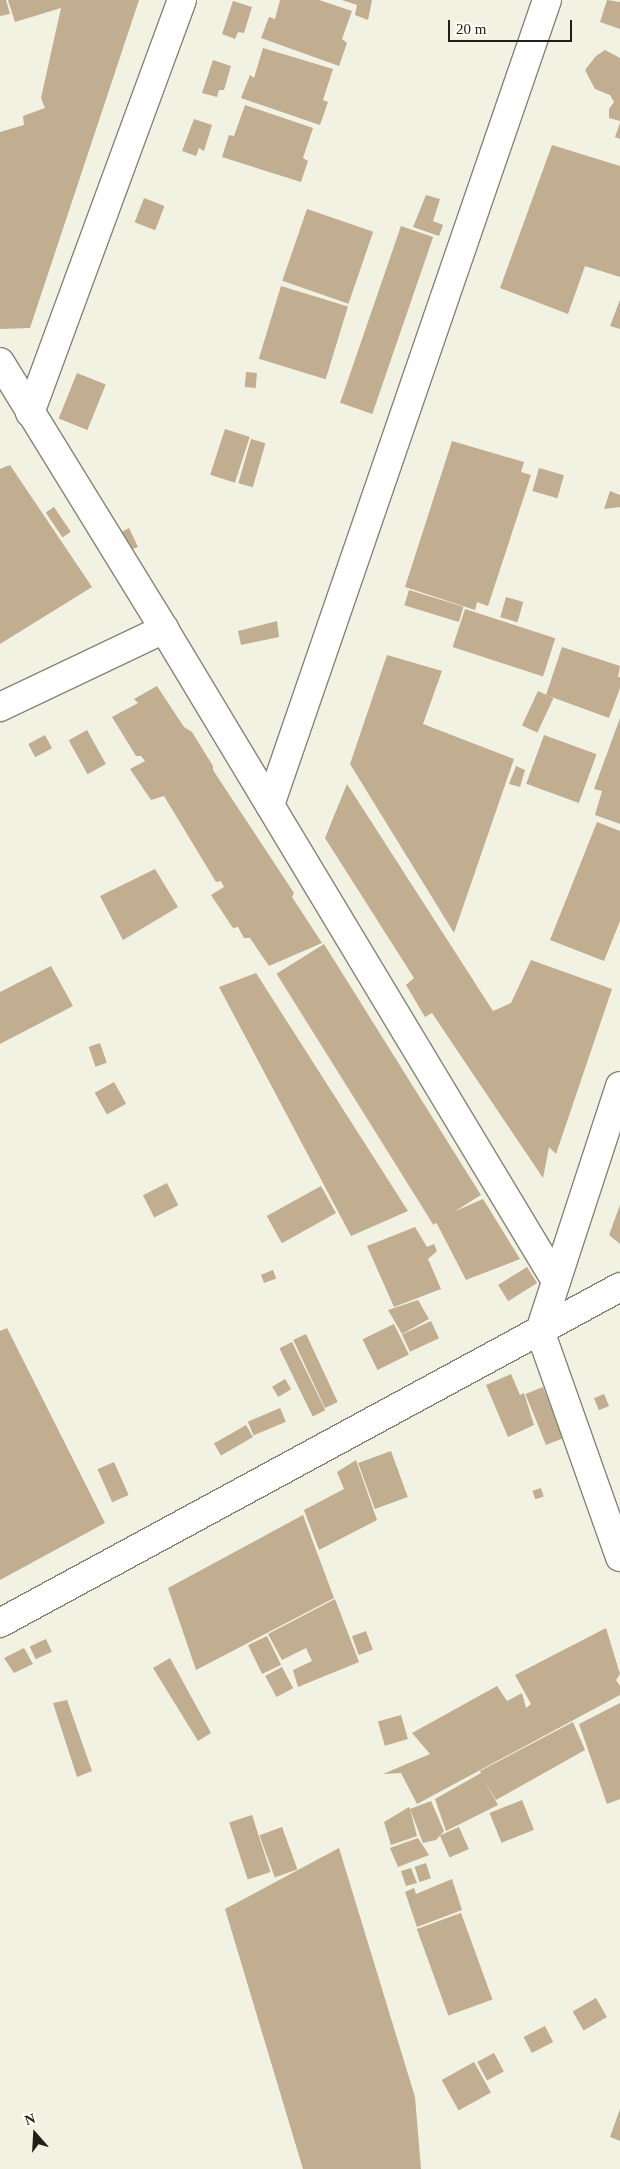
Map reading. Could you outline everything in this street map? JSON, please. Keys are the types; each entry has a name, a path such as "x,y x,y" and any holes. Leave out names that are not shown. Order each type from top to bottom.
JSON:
{"street":[{"path":"30,413 182,0"},
{"path":"270,805 547,0"},
{"path":"0,362 164,629 556,1281"},
{"path":"0,707 164,629"},
{"path":"620,1086 540,1331 620,1557"},
{"path":"0,1623 620,1287"}],"building":[{"path":"0,0 6,0 10,14 0,16"},
{"path":"8,0 139,0 30,328 0,329 0,132 24,125 23,116 45,108 41,98 61,8 15,22"},
{"path":"280,0 319,0 352,11 342,39 347,43 339,66 261,38 269,17 275,19"},
{"path":"342,0 372,0 368,20 355,15 357,5"},
{"path":"607,0 620,2 620,29 600,22"},
{"path":"233,1 252,7 244,33 238,32 235,39 222,34"},
{"path":"263,48 333,69 323,100 328,102 320,125 241,98 250,75 254,78"},
{"path":"605,50 620,58 620,121 609,118 609,109 614,102 610,95 595,89 585,70 596,56"},
{"path":"213,60 231,66 224,90 219,90 217,97 202,93"},
{"path":"245,105 313,128 303,158 308,161 301,182 222,157 229,135 234,136"},
{"path":"194,119 212,125 204,151 199,148 196,156 182,151"},
{"path":"620,123 620,139 615,137"},
{"path":"552,145 620,166 620,277 585,266 568,314 500,288"},
{"path":"426,195 440,199 433,221 443,225 439,236 413,227"},
{"path":"144,198 165,206 155,230 135,222"},
{"path":"307,209 373,232 348,304 282,281"},
{"path":"401,226 433,237 372,414 340,403"},
{"path":"281,286 348,306 326,379 259,359"},
{"path":"620,300 620,329 610,326"},
{"path":"246,372 257,373 256,388 245,387"},
{"path":"77,373 106,385 87,430 59,418"},
{"path":"225,429 250,437 235,483 210,475"},
{"path":"251,439 265,443 253,487 238,483"},
{"path":"452,441 524,462 521,472 531,475 488,606 477,602 475,610 405,587"},
{"path":"10,465 92,587 0,644 0,469"},
{"path":"539,468 564,475 557,498 532,491"},
{"path":"610,491 620,495 620,507 604,509"},
{"path":"54,507 71,532 62,537 46,513"},
{"path":"129,528 138,547 127,551 118,534"},
{"path":"409,590 464,607 459,622 404,605"},
{"path":"506,597 523,602 518,622 500,617"},
{"path":"465,609 555,638 543,676 453,647"},
{"path":"277,621 279,637 241,645 238,631"},
{"path":"562,647 620,666 618,677 620,677 620,688 609,718 546,695"},
{"path":"387,655 442,671 423,724 514,759 454,933 350,764"},
{"path":"157,686 184,727 192,732 213,766 213,770 294,893 292,897 322,943 269,966 250,938 244,938 238,927 233,928 211,895 224,887 221,881 216,882 164,796 151,800 130,769 145,761 141,756 136,756 112,717 138,703 134,699"},
{"path":"538,691 553,698 537,733 522,725"},
{"path":"620,718 620,824 595,815 602,791 594,789"},
{"path":"87,730 106,764 88,774 69,740"},
{"path":"45,735 52,748 35,757 28,744"},
{"path":"544,735 597,754 579,803 526,784"},
{"path":"516,766 525,770 520,787 509,784"},
{"path":"347,784 493,1011 511,1003 531,960 612,989 556,1154 549,1147 543,1178 432,1013 425,1017 406,985 414,978 325,838"},
{"path":"597,822 620,831 620,921 604,961 550,940"},
{"path":"155,869 178,907 123,940 100,896"},
{"path":"324,944 481,1195 433,1225 277,974"},
{"path":"51,966 73,1006 0,1044 0,992"},
{"path":"256,973 408,1211 351,1236 219,987"},
{"path":"100,1043 107,1063 95,1067 89,1047"},
{"path":"114,1082 126,1104 107,1115 95,1093"},
{"path":"167,1183 178,1205 154,1218 143,1195"},
{"path":"321,1186 336,1213 282,1243 267,1216"},
{"path":"483,1199 520,1259 466,1280 435,1220"},
{"path":"620,1205 620,1244 609,1235"},
{"path":"415,1227 427,1247 434,1244 437,1251 428,1259 441,1289 394,1307 367,1246"},
{"path":"527,1267 537,1283 508,1301 498,1285"},
{"path":"273,1270 276,1278 264,1283 261,1275"},
{"path":"418,1300 429,1319 402,1334 388,1310"},
{"path":"431,1321 439,1338 410,1352 402,1335"},
{"path":"394,1324 409,1355 377,1370 363,1339"},
{"path":"7,1328 105,1523 0,1580 0,1331"},
{"path":"306,1334 338,1402 325,1408 293,1340"},
{"path":"292,1342 325,1410 313,1416 279,1348"},
{"path":"511,1374 520,1395 524,1393 534,1425 508,1437 486,1385"},
{"path":"285,1379 291,1389 278,1397 272,1387"},
{"path":"543,1387 564,1438 546,1445 525,1394"},
{"path":"604,1394 609,1406 599,1410 594,1398"},
{"path":"280,1408 286,1422 254,1435 248,1422"},
{"path":"246,1425 253,1437 221,1456 214,1444"},
{"path":"391,1451 408,1497 375,1509 358,1463"},
{"path":"356,1460 377,1520 319,1550 304,1510 344,1489 337,1472"},
{"path":"114,1462 129,1495 112,1502 98,1469"},
{"path":"541,1488 544,1497 535,1499 532,1491"},
{"path":"303,1515 334,1598 196,1670 168,1588"},
{"path":"335,1599 359,1662 298,1687 293,1670 312,1661 306,1648 282,1660 268,1634"},
{"path":"606,1628 620,1674 616,1680 620,1686 620,1695 417,1804 401,1773 383,1774 430,1754 412,1733 497,1686 507,1701 522,1693 526,1708 531,1704 515,1675"},
{"path":"366,1631 373,1650 359,1655 352,1636"},
{"path":"267,1636 281,1665 262,1674 248,1645"},
{"path":"46,1639 52,1652 36,1659 30,1647"},
{"path":"24,1648 33,1664 14,1673 4,1658"},
{"path":"170,1658 211,1733 198,1741 153,1668"},
{"path":"282,1667 293,1688 276,1697 265,1676"},
{"path":"67,1700 92,1771 77,1777 53,1703"},
{"path":"620,1703 620,1799 607,1804 579,1724"},
{"path":"401,1715 408,1739 385,1746 378,1722"},
{"path":"573,1722 585,1750 496,1800 483,1778 498,1805 446,1831 435,1799 481,1773 480,1771"},
{"path":"522,1800 534,1830 502,1843 490,1813"},
{"path":"431,1801 444,1831 436,1840 423,1843 410,1809"},
{"path":"409,1807 417,1836 391,1845 384,1822"},
{"path":"252,1815 271,1872 248,1879 229,1822"},
{"path":"282,1827 297,1869 275,1877 259,1835"},
{"path":"459,1827 469,1849 450,1857 440,1836"},
{"path":"418,1838 429,1855 398,1867 390,1848"},
{"path":"339,1848 415,2097 421,2169 303,2169 225,1909"},
{"path":"426,1863 431,1878 420,1882 415,1867"},
{"path":"411,1868 417,1883 406,1886 401,1871"},
{"path":"452,1879 462,1910 417,1927 405,1892 414,1888 416,1894"},
{"path":"461,1913 492,1999 448,2016 417,1929"},
{"path":"596,1998 607,2017 584,2031 573,2011"},
{"path":"545,2026 553,2042 532,2053 524,2037"},
{"path":"494,2053 504,2072 487,2080 477,2062"},
{"path":"474,2062 491,2093 459,2111 442,2080"},
{"path":"620,2109 620,2141 610,2137"}]}
